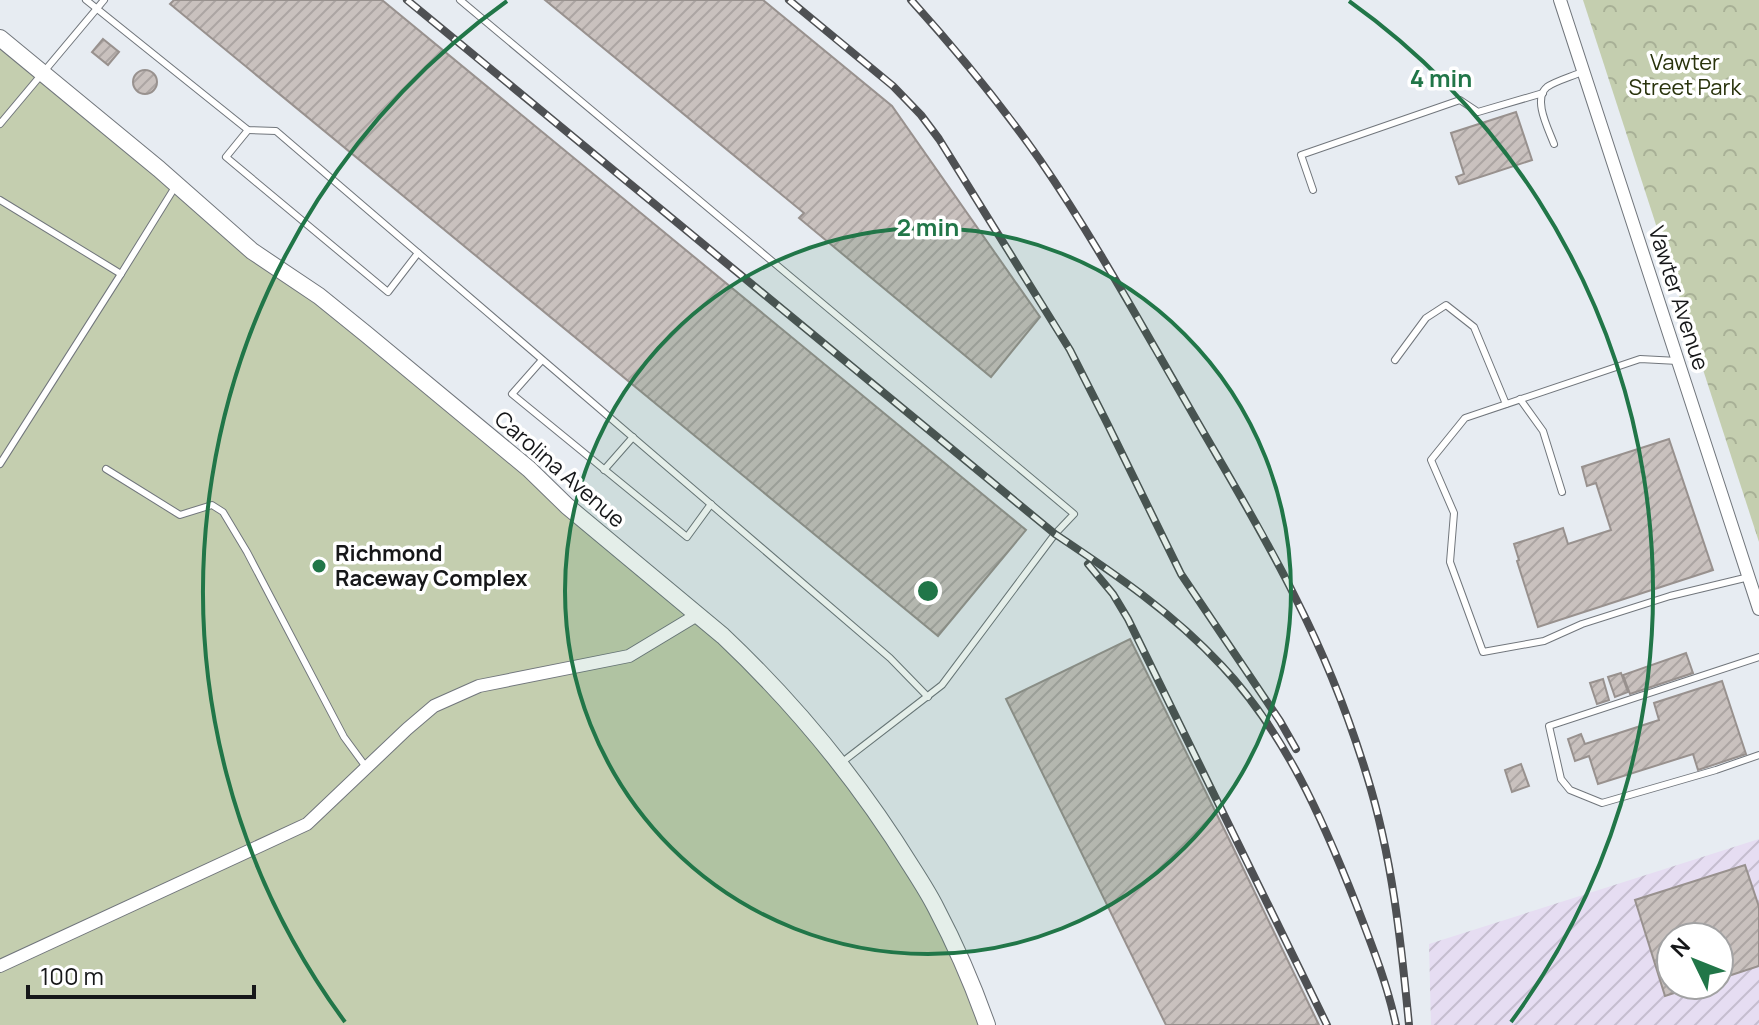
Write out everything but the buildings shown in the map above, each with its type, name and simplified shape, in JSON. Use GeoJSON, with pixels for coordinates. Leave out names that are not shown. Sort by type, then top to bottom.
{"type":"FeatureCollection","features":[{"type":"Feature","properties":{"kind":"street","name":"Vawter Avenue"},"geometry":{"type":"LineString","coordinates":[[1560,0],[1759,609]]}},
{"type":"Feature","properties":{"kind":"street","name":"Carolina Avenue"},"geometry":{"type":"LineString","coordinates":[[0,38],[177,184],[252,251],[319,296],[448,401],[744,656],[839,764],[896,842],[935,905],[956,947],[987,1025]]}},
{"type":"Feature","properties":{"kind":"street"},"geometry":{"type":"LineString","coordinates":[[0,966],[307,824],[434,706],[479,686],[629,656],[697,615]]}},
{"type":"Feature","properties":{"kind":"lane"},"geometry":{"type":"LineString","coordinates":[[86,0],[248,130],[276,131],[890,658],[928,697]]}},
{"type":"Feature","properties":{"kind":"lane"},"geometry":{"type":"LineString","coordinates":[[0,124],[104,0]]}},
{"type":"Feature","properties":{"kind":"lane"},"geometry":{"type":"LineString","coordinates":[[460,0],[1074,514],[1055,534],[942,685],[839,764]]}},
{"type":"Feature","properties":{"kind":"lane"},"geometry":{"type":"LineString","coordinates":[[1554,144],[1540,106],[1543,93],[1547,87],[1584,71]]}},
{"type":"Feature","properties":{"kind":"lane"},"geometry":{"type":"LineString","coordinates":[[1313,190],[1301,155],[1460,100],[1478,112],[1543,93]]}},
{"type":"Feature","properties":{"kind":"lane"},"geometry":{"type":"LineString","coordinates":[[248,130],[226,157],[388,292],[418,253]]}},
{"type":"Feature","properties":{"kind":"lane"},"geometry":{"type":"LineString","coordinates":[[0,464],[177,184]]}},
{"type":"Feature","properties":{"kind":"lane"},"geometry":{"type":"LineString","coordinates":[[0,200],[121,274]]}},
{"type":"Feature","properties":{"kind":"lane"},"geometry":{"type":"LineString","coordinates":[[1395,360],[1426,318],[1446,305],[1474,327],[1506,404]]}},
{"type":"Feature","properties":{"kind":"lane"},"geometry":{"type":"LineString","coordinates":[[1678,361],[1640,359],[1465,418],[1431,460],[1454,513],[1450,562],[1483,652],[1544,641],[1582,624],[1655,601],[1749,577]]}},
{"type":"Feature","properties":{"kind":"lane"},"geometry":{"type":"LineString","coordinates":[[542,360],[512,394],[687,537],[711,504]]}},
{"type":"Feature","properties":{"kind":"lane"},"geometry":{"type":"LineString","coordinates":[[1520,399],[1543,431],[1562,492]]}},
{"type":"Feature","properties":{"kind":"lane"},"geometry":{"type":"LineString","coordinates":[[604,470],[633,437]]}},
{"type":"Feature","properties":{"kind":"lane"},"geometry":{"type":"LineString","coordinates":[[106,469],[180,515],[212,505],[223,512],[344,737],[366,767]]}},
{"type":"Feature","properties":{"kind":"lane"},"geometry":{"type":"LineString","coordinates":[[1759,657],[1549,726],[1561,779],[1570,790],[1602,803],[1759,755]]}},
{"type":"Feature","properties":{"kind":"shaded area"},"geometry":{"type":"Polygon","coordinates":[[[1759,839],[1759,1025],[1431,1025],[1429,944],[1759,839]]]}},
{"type":"Feature","properties":{"kind":"green space","name":"Vawter Street Park"},"geometry":{"type":"Polygon","coordinates":[[[1583,0],[1759,0],[1759,542],[1583,0]]]}},
{"type":"Feature","properties":{"kind":"green space","name":"Richmond Raceway Complex"},"geometry":{"type":"Polygon","coordinates":[[[0,38],[723,636],[896,842],[987,1025],[0,1025],[0,38]]]}},
{"type":"Feature","properties":{"kind":"railway"},"geometry":{"type":"LineString","coordinates":[[407,0],[1055,534],[1163,611],[1222,666],[1265,720],[1316,809],[1373,948],[1396,1025]]}},
{"type":"Feature","properties":{"kind":"railway"},"geometry":{"type":"LineString","coordinates":[[789,0],[893,86],[939,139],[1070,350],[1181,574],[1296,749]]}},
{"type":"Feature","properties":{"kind":"railway"},"geometry":{"type":"LineString","coordinates":[[911,0],[1009,118],[1079,219],[1242,499],[1306,619],[1344,707],[1376,806],[1394,899],[1409,1025]]}},
{"type":"Feature","properties":{"kind":"railway"},"geometry":{"type":"LineString","coordinates":[[1088,564],[1113,594],[1128,619],[1327,1025]]}},
{"type":"Feature","properties":{"kind":"place","name":"Richmond Raceway Complex"},"geometry":{"type":"Point","coordinates":[319,566]}}]}
